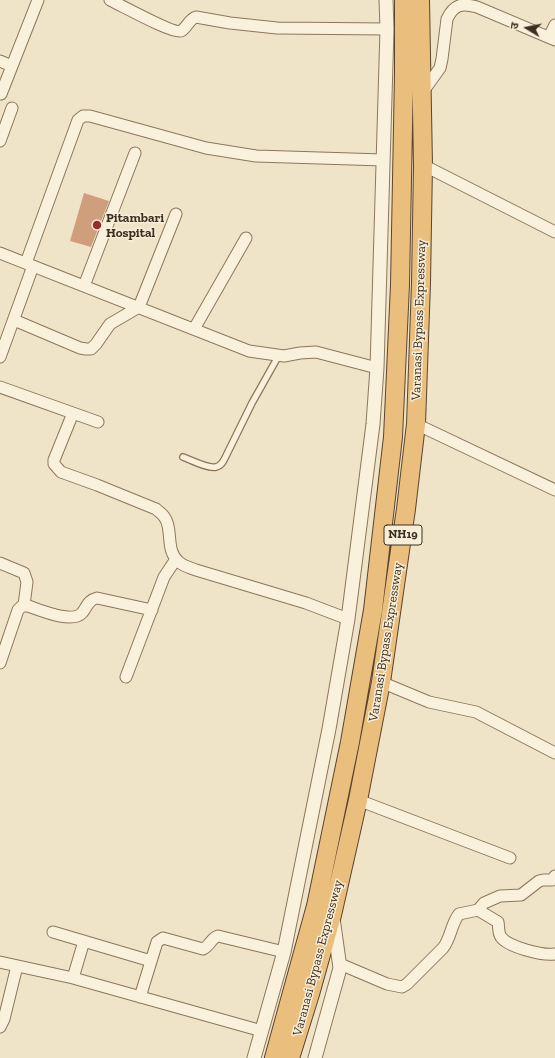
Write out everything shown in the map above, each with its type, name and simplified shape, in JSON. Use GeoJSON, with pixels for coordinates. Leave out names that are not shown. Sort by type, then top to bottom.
{"type":"FeatureCollection","features":[{"type":"Feature","properties":{"kind":"highway","name":"Varanasi Bypass Expressway"},"geometry":{"type":"LineString","coordinates":[[274,1058],[316,906],[350,742],[374,610],[393,437],[400,286],[404,0]]}},
{"type":"Feature","properties":{"kind":"highway","name":"Varanasi Bypass Expressway"},"geometry":{"type":"LineString","coordinates":[[290,1058],[332,915],[358,800],[381,682],[393,604],[416,424],[423,165],[420,0]]}},
{"type":"Feature","properties":{"kind":"street"},"geometry":{"type":"LineString","coordinates":[[1,94],[38,0]]}},
{"type":"Feature","properties":{"kind":"street"},"geometry":{"type":"LineString","coordinates":[[110,0],[164,27],[176,31],[182,30],[192,18],[196,17],[277,28],[387,29]]}},
{"type":"Feature","properties":{"kind":"street"},"geometry":{"type":"LineString","coordinates":[[254,1058],[284,952],[329,729],[348,619],[374,424],[387,29],[386,0]]}},
{"type":"Feature","properties":{"kind":"street"},"geometry":{"type":"LineString","coordinates":[[422,93],[440,68],[447,18],[450,12],[458,5],[463,4],[477,7],[552,39],[555,25]]}},
{"type":"Feature","properties":{"kind":"street"},"geometry":{"type":"LineString","coordinates":[[0,60],[12,66]]}},
{"type":"Feature","properties":{"kind":"street"},"geometry":{"type":"LineString","coordinates":[[0,141],[12,108]]}},
{"type":"Feature","properties":{"kind":"street"},"geometry":{"type":"LineString","coordinates":[[0,357],[14,320],[30,265],[78,120],[83,116],[90,116],[206,148],[256,156],[383,160]]}},
{"type":"Feature","properties":{"kind":"street"},"geometry":{"type":"LineString","coordinates":[[84,286],[135,153]]}},
{"type":"Feature","properties":{"kind":"street"},"geometry":{"type":"LineString","coordinates":[[423,165],[555,232]]}},
{"type":"Feature","properties":{"kind":"street"},"geometry":{"type":"LineString","coordinates":[[14,320],[86,349],[91,348],[96,344],[110,324],[139,307],[176,214]]}},
{"type":"Feature","properties":{"kind":"street"},"geometry":{"type":"LineString","coordinates":[[194,329],[246,238]]}},
{"type":"Feature","properties":{"kind":"street"},"geometry":{"type":"LineString","coordinates":[[0,253],[249,351],[279,355],[316,352],[377,368]]}},
{"type":"Feature","properties":{"kind":"street"},"geometry":{"type":"LineString","coordinates":[[0,387],[98,422]]}},
{"type":"Feature","properties":{"kind":"street"},"geometry":{"type":"LineString","coordinates":[[73,413],[54,460],[55,467],[61,472],[156,509],[166,519],[170,542],[176,559],[180,563],[196,570],[306,603],[348,619]]}},
{"type":"Feature","properties":{"kind":"street"},"geometry":{"type":"LineString","coordinates":[[416,424],[555,490]]}},
{"type":"Feature","properties":{"kind":"street"},"geometry":{"type":"LineString","coordinates":[[126,677],[164,577],[176,559]]}},
{"type":"Feature","properties":{"kind":"street"},"geometry":{"type":"LineString","coordinates":[[0,563],[24,573],[26,582],[24,605],[18,610],[0,663]]}},
{"type":"Feature","properties":{"kind":"street"},"geometry":{"type":"LineString","coordinates":[[24,605],[70,618],[79,616],[90,600],[97,598],[152,610]]}},
{"type":"Feature","properties":{"kind":"street"},"geometry":{"type":"LineString","coordinates":[[381,682],[429,702],[476,712],[555,753]]}},
{"type":"Feature","properties":{"kind":"street"},"geometry":{"type":"LineString","coordinates":[[358,800],[510,858]]}},
{"type":"Feature","properties":{"kind":"street"},"geometry":{"type":"LineString","coordinates":[[340,964],[387,984],[402,987],[407,984],[448,942],[454,923],[460,914],[478,910],[488,900],[500,896],[521,895],[539,881],[554,879]]}},
{"type":"Feature","properties":{"kind":"street"},"geometry":{"type":"LineString","coordinates":[[478,910],[498,922],[501,938],[511,945],[548,954],[555,954]]}},
{"type":"Feature","properties":{"kind":"street"},"geometry":{"type":"LineString","coordinates":[[315,1058],[340,968],[332,915]]}},
{"type":"Feature","properties":{"kind":"street"},"geometry":{"type":"LineString","coordinates":[[53,932],[151,961]]}},
{"type":"Feature","properties":{"kind":"street"},"geometry":{"type":"LineString","coordinates":[[140,997],[157,942],[163,938],[204,949],[207,948],[215,937],[218,936],[284,952]]}},
{"type":"Feature","properties":{"kind":"street"},"geometry":{"type":"LineString","coordinates":[[74,978],[84,941]]}},
{"type":"Feature","properties":{"kind":"street"},"geometry":{"type":"LineString","coordinates":[[0,962],[74,978],[262,1031]]}},
{"type":"Feature","properties":{"kind":"street"},"geometry":{"type":"LineString","coordinates":[[0,1027],[4,1019],[17,966]]}},
{"type":"Feature","properties":{"kind":"lane"},"geometry":{"type":"LineString","coordinates":[[183,457],[211,468],[221,465],[252,403],[279,355]]}},
{"type":"Feature","properties":{"kind":"building"},"geometry":{"type":"Polygon","coordinates":[[[84,193],[109,201],[91,247],[70,241],[84,193]]]}},
{"type":"Feature","properties":{"kind":"place","name":"Pitambari Hospital"},"geometry":{"type":"Point","coordinates":[97,225]}}]}
